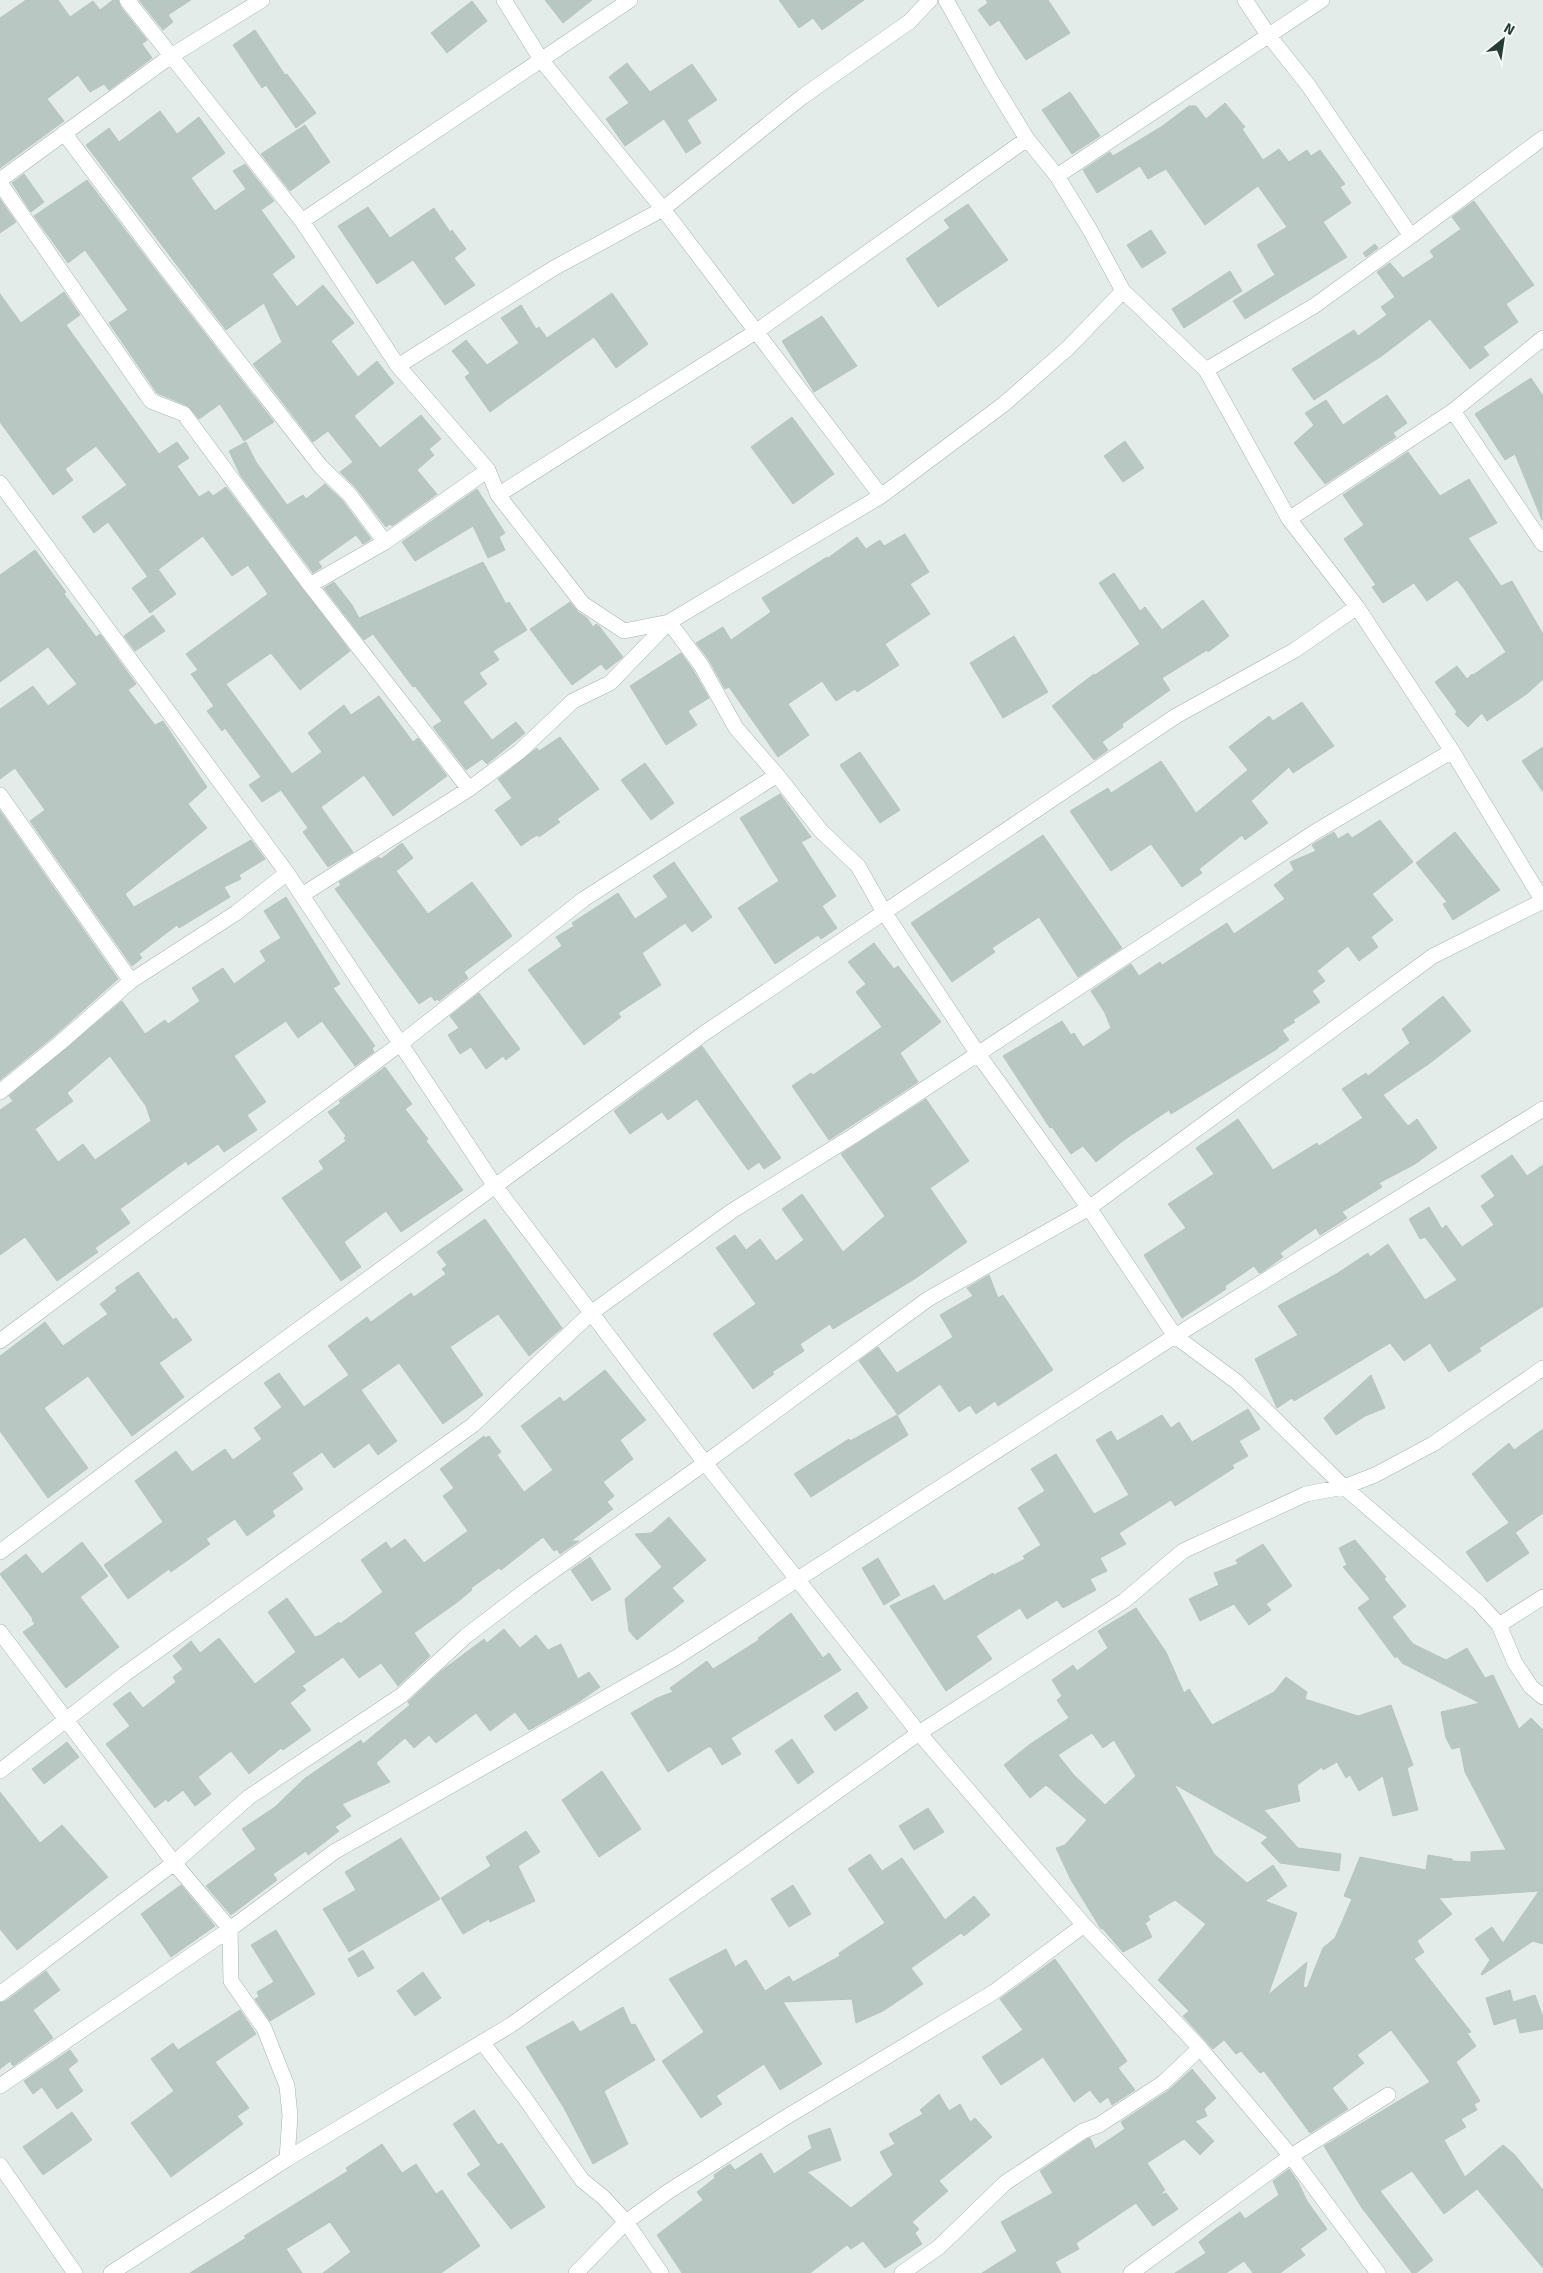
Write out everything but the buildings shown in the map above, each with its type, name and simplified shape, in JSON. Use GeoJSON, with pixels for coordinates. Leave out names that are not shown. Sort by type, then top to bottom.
{"type":"FeatureCollection","features":[{"type":"Feature","properties":{"kind":"street"},"geometry":{"type":"LineString","coordinates":[[127,0],[302,221],[398,366],[488,470],[498,495],[583,604],[624,631],[670,622]]}},
{"type":"Feature","properties":{"kind":"street"},"geometry":{"type":"LineString","coordinates":[[262,0],[171,56],[0,182],[151,401],[184,414],[310,585],[469,789]]}},
{"type":"Feature","properties":{"kind":"street"},"geometry":{"type":"LineString","coordinates":[[504,0],[542,61],[663,209],[881,496]]}},
{"type":"Feature","properties":{"kind":"street"},"geometry":{"type":"LineString","coordinates":[[302,221],[630,0]]}},
{"type":"Feature","properties":{"kind":"street"},"geometry":{"type":"LineString","coordinates":[[398,366],[554,268],[663,209],[802,96],[909,22],[930,0]]}},
{"type":"Feature","properties":{"kind":"street"},"geometry":{"type":"LineString","coordinates":[[0,1994],[174,1863],[249,1797],[402,1695],[466,1636],[528,1588],[706,1463],[928,1299],[1089,1208],[1433,956],[1543,901],[1452,751],[1357,607],[1290,519],[1206,370],[1123,291],[1090,230],[1057,176],[1027,139],[946,0]]}},
{"type":"Feature","properties":{"kind":"street"},"geometry":{"type":"LineString","coordinates":[[1245,0],[1269,36],[1308,85],[1411,236]]}},
{"type":"Feature","properties":{"kind":"street"},"geometry":{"type":"LineString","coordinates":[[1057,176],[1322,0]]}},
{"type":"Feature","properties":{"kind":"street"},"geometry":{"type":"LineString","coordinates":[[64,133],[161,262],[321,467],[349,494],[385,542]]}},
{"type":"Feature","properties":{"kind":"street"},"geometry":{"type":"LineString","coordinates":[[1206,370],[1314,306],[1543,138]]}},
{"type":"Feature","properties":{"kind":"street"},"geometry":{"type":"LineString","coordinates":[[498,495],[756,331],[1027,139]]}},
{"type":"Feature","properties":{"kind":"street"},"geometry":{"type":"LineString","coordinates":[[302,895],[469,789],[520,752],[572,701],[610,682],[670,622],[881,496],[1004,404],[1068,348],[1123,291]]}},
{"type":"Feature","properties":{"kind":"street"},"geometry":{"type":"LineString","coordinates":[[1290,519],[1453,411],[1543,338]]}},
{"type":"Feature","properties":{"kind":"street"},"geometry":{"type":"LineString","coordinates":[[1453,411],[1543,544]]}},
{"type":"Feature","properties":{"kind":"street"},"geometry":{"type":"LineString","coordinates":[[310,585],[385,542],[488,470]]}},
{"type":"Feature","properties":{"kind":"street"},"geometry":{"type":"LineString","coordinates":[[0,483],[287,873],[495,1186],[706,1463],[919,1733],[1084,1925],[1200,2048],[1291,2156],[1378,2273]]}},
{"type":"Feature","properties":{"kind":"street"},"geometry":{"type":"LineString","coordinates":[[0,1552],[210,1394],[706,1032],[1176,716],[1295,650],[1357,607]]}},
{"type":"Feature","properties":{"kind":"street"},"geometry":{"type":"LineString","coordinates":[[670,622],[701,665],[736,728],[778,775],[821,831],[858,866],[884,912],[978,1054],[1089,1208],[1175,1336],[1237,1382],[1344,1488],[1479,1603],[1499,1625],[1515,1663],[1531,1687],[1543,1697]]}},
{"type":"Feature","properties":{"kind":"street"},"geometry":{"type":"LineString","coordinates":[[0,1772],[124,1674],[473,1425],[591,1313],[732,1211],[853,1136],[1315,832],[1452,751]]}},
{"type":"Feature","properties":{"kind":"street"},"geometry":{"type":"LineString","coordinates":[[0,1342],[400,1044],[584,899],[778,775]]}},
{"type":"Feature","properties":{"kind":"street"},"geometry":{"type":"LineString","coordinates":[[0,795],[131,981]]}},
{"type":"Feature","properties":{"kind":"street"},"geometry":{"type":"LineString","coordinates":[[0,1092],[131,981],[236,913],[287,873]]}},
{"type":"Feature","properties":{"kind":"street"},"geometry":{"type":"LineString","coordinates":[[0,2086],[230,1930],[334,1852],[677,1657],[1175,1336],[1543,1110]]}},
{"type":"Feature","properties":{"kind":"street"},"geometry":{"type":"LineString","coordinates":[[112,2273],[287,2159],[519,2019],[919,1733],[1124,1601],[1183,1551],[1306,1494],[1344,1488],[1375,1475],[1433,1444],[1543,1368]]}},
{"type":"Feature","properties":{"kind":"street"},"geometry":{"type":"LineString","coordinates":[[1499,1625],[1543,1597]]}},
{"type":"Feature","properties":{"kind":"street"},"geometry":{"type":"LineString","coordinates":[[0,1632],[174,1863],[230,1930],[231,1981],[264,2028],[287,2086],[290,2116],[287,2159]]}},
{"type":"Feature","properties":{"kind":"street"},"geometry":{"type":"LineString","coordinates":[[576,2273],[626,2222],[669,2192],[783,2119],[994,1992],[1084,1925]]}},
{"type":"Feature","properties":{"kind":"street"},"geometry":{"type":"LineString","coordinates":[[482,2042],[524,2097],[582,2180],[603,2197],[626,2222],[661,2273]]}},
{"type":"Feature","properties":{"kind":"street"},"geometry":{"type":"LineString","coordinates":[[902,2273],[939,2248],[1005,2183],[1083,2131],[1100,2125],[1162,2083],[1200,2048]]}},
{"type":"Feature","properties":{"kind":"street"},"geometry":{"type":"LineString","coordinates":[[1131,2273],[1291,2156],[1388,2095]]}},
{"type":"Feature","properties":{"kind":"street"},"geometry":{"type":"LineString","coordinates":[[0,2165],[75,2273]]}}]}
